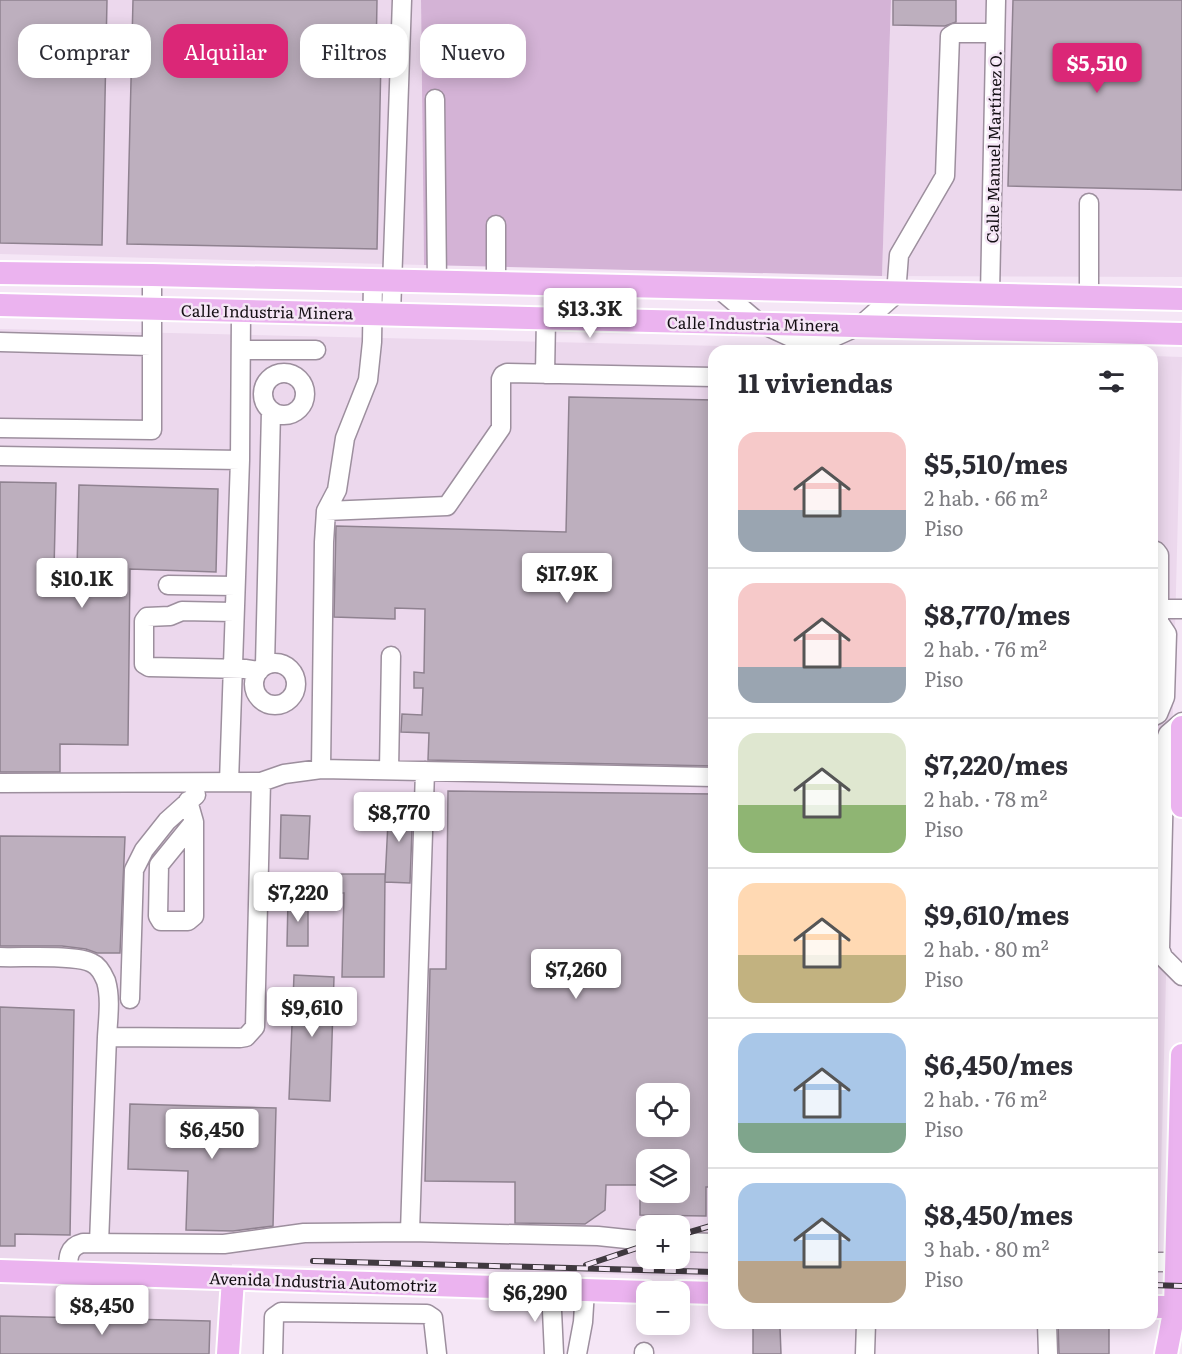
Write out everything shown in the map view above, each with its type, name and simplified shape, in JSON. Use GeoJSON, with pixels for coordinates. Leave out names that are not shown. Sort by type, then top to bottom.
{"type":"FeatureCollection","features":[{"type":"Feature","properties":{"kind":"main road","name":"Calle Industria Minera"},"geometry":{"type":"LineString","coordinates":[[0,273],[1182,299]]}},
{"type":"Feature","properties":{"kind":"main road","name":"Calle Industria Minera"},"geometry":{"type":"LineString","coordinates":[[0,304],[241,312],[758,322],[1182,334]]}},
{"type":"Feature","properties":{"kind":"main road"},"geometry":{"type":"LineString","coordinates":[[1175,807],[1182,728]]}},
{"type":"Feature","properties":{"kind":"main road"},"geometry":{"type":"LineString","coordinates":[[1169,1349],[1178,1307],[1176,1262],[1182,1055]]}},
{"type":"Feature","properties":{"kind":"main road","name":"Avenida Industria Automotriz"},"geometry":{"type":"LineString","coordinates":[[0,1271],[636,1292]]}},
{"type":"Feature","properties":{"kind":"main road"},"geometry":{"type":"LineString","coordinates":[[228,1354],[233,1279]]}},
{"type":"Feature","properties":{"kind":"main road"},"geometry":{"type":"LineString","coordinates":[[690,1292],[708,1293]]}},
{"type":"Feature","properties":{"kind":"main road"},"geometry":{"type":"LineString","coordinates":[[1158,1306],[1178,1307]]}},
{"type":"Feature","properties":{"kind":"street"},"geometry":{"type":"LineString","coordinates":[[321,769],[326,511],[337,490],[345,438],[368,380],[382,314],[382,281],[402,0]]}},
{"type":"Feature","properties":{"kind":"street","name":"Calle Manuel Martínez O."},"geometry":{"type":"LineString","coordinates":[[990,294],[996,0]]}},
{"type":"Feature","properties":{"kind":"street"},"geometry":{"type":"LineString","coordinates":[[820,345],[861,325],[896,294],[898,255],[945,176],[950,36],[955,33],[995,33]]}},
{"type":"Feature","properties":{"kind":"street"},"geometry":{"type":"LineString","coordinates":[[435,99],[437,282]]}},
{"type":"Feature","properties":{"kind":"street"},"geometry":{"type":"LineString","coordinates":[[1089,203],[1089,297]]}},
{"type":"Feature","properties":{"kind":"street"},"geometry":{"type":"LineString","coordinates":[[496,225],[496,284]]}},
{"type":"Feature","properties":{"kind":"street"},"geometry":{"type":"LineString","coordinates":[[0,428],[152,430],[152,275]]}},
{"type":"Feature","properties":{"kind":"street"},"geometry":{"type":"LineString","coordinates":[[719,289],[758,322],[804,345]]}},
{"type":"Feature","properties":{"kind":"street"},"geometry":{"type":"LineString","coordinates":[[220,782],[233,669],[240,460],[241,312]]}},
{"type":"Feature","properties":{"kind":"street"},"geometry":{"type":"LineString","coordinates":[[545,374],[546,318]]}},
{"type":"Feature","properties":{"kind":"street"},"geometry":{"type":"LineString","coordinates":[[0,342],[151,346]]}},
{"type":"Feature","properties":{"kind":"street"},"geometry":{"type":"LineString","coordinates":[[241,350],[316,350]]}},
{"type":"Feature","properties":{"kind":"street"},"geometry":{"type":"LineString","coordinates":[[326,511],[447,506],[501,428],[503,375],[708,376]]}},
{"type":"Feature","properties":{"kind":"street"},"geometry":{"type":"LineString","coordinates":[[234,612],[182,611],[171,616],[147,617],[144,621],[143,661],[146,666],[262,668],[271,411]]}},
{"type":"Feature","properties":{"kind":"street"},"geometry":{"type":"LineString","coordinates":[[0,456],[240,460]]}},
{"type":"Feature","properties":{"kind":"street"},"geometry":{"type":"LineString","coordinates":[[1158,554],[1158,586]]}},
{"type":"Feature","properties":{"kind":"street"},"geometry":{"type":"LineString","coordinates":[[168,585],[235,586]]}},
{"type":"Feature","properties":{"kind":"street"},"geometry":{"type":"LineString","coordinates":[[1158,618],[1182,609]]}},
{"type":"Feature","properties":{"kind":"street"},"geometry":{"type":"LineString","coordinates":[[1158,620],[1167,634],[1166,697],[1158,714]]}},
{"type":"Feature","properties":{"kind":"street"},"geometry":{"type":"LineString","coordinates":[[389,770],[391,656]]}},
{"type":"Feature","properties":{"kind":"street"},"geometry":{"type":"LineString","coordinates":[[1158,864],[1175,807],[1165,742],[1168,734],[1182,722]]}},
{"type":"Feature","properties":{"kind":"street"},"geometry":{"type":"LineString","coordinates":[[0,783],[261,782],[295,772],[321,769],[708,777]]}},
{"type":"Feature","properties":{"kind":"street"},"geometry":{"type":"LineString","coordinates":[[410,1232],[425,771]]}},
{"type":"Feature","properties":{"kind":"street"},"geometry":{"type":"LineString","coordinates":[[130,999],[134,870],[144,850],[167,821],[188,801],[220,782]]}},
{"type":"Feature","properties":{"kind":"street"},"geometry":{"type":"LineString","coordinates":[[107,1037],[240,1038],[246,1037],[255,1027],[261,782]]}},
{"type":"Feature","properties":{"kind":"street"},"geometry":{"type":"LineString","coordinates":[[188,801],[194,822],[194,916],[188,921],[161,921],[158,916],[159,864],[194,822]]}},
{"type":"Feature","properties":{"kind":"street"},"geometry":{"type":"LineString","coordinates":[[1158,903],[1161,954],[1182,976]]}},
{"type":"Feature","properties":{"kind":"street"},"geometry":{"type":"LineString","coordinates":[[0,957],[84,960],[94,963],[102,972],[108,990],[99,1243]]}},
{"type":"Feature","properties":{"kind":"street"},"geometry":{"type":"LineString","coordinates":[[68,1273],[69,1256],[73,1247],[83,1243],[224,1244],[304,1233],[410,1232],[598,1236],[636,1240]]}},
{"type":"Feature","properties":{"kind":"street"},"geometry":{"type":"LineString","coordinates":[[690,1242],[708,1243]]}},
{"type":"Feature","properties":{"kind":"street"},"geometry":{"type":"LineString","coordinates":[[1158,1262],[1176,1262]]}},
{"type":"Feature","properties":{"kind":"street"},"geometry":{"type":"LineString","coordinates":[[551,1289],[555,1354]]}},
{"type":"Feature","properties":{"kind":"street"},"geometry":{"type":"LineString","coordinates":[[577,1354],[583,1322],[585,1290]]}},
{"type":"Feature","properties":{"kind":"street"},"geometry":{"type":"LineString","coordinates":[[440,1352],[445,1309]]}},
{"type":"Feature","properties":{"kind":"street"},"geometry":{"type":"LineString","coordinates":[[273,1350],[274,1317],[281,1312],[431,1316],[435,1324],[440,1352]]}},
{"type":"Feature","properties":{"kind":"street"},"geometry":{"type":"LineString","coordinates":[[865,1354],[866,1329]]}},
{"type":"Feature","properties":{"kind":"street"},"geometry":{"type":"LineString","coordinates":[[1047,1329],[1048,1354]]}},
{"type":"Feature","properties":{"kind":"shaded area"},"geometry":{"type":"Polygon","coordinates":[[[0,0],[421,0],[420,78],[422,78],[424,265],[0,254],[0,0]]]}},
{"type":"Feature","properties":{"kind":"shaded area"},"geometry":{"type":"Polygon","coordinates":[[[421,0],[891,0],[882,276],[424,265],[422,78],[526,78],[526,24],[421,24],[421,0]]]}},
{"type":"Feature","properties":{"kind":"shaded area"},"geometry":{"type":"Polygon","coordinates":[[[891,0],[1182,0],[1182,277],[882,276],[891,0]]]}},
{"type":"Feature","properties":{"kind":"shaded area"},"geometry":{"type":"Polygon","coordinates":[[[0,329],[708,346],[708,1277],[232,1264],[230,1354],[0,1354],[0,329]]]}},
{"type":"Feature","properties":{"kind":"shaded area"},"geometry":{"type":"Polygon","coordinates":[[[1158,356],[1182,357],[1158,1290],[1158,356]]]}},
{"type":"Feature","properties":{"kind":"building"},"geometry":{"type":"Polygon","coordinates":[[[0,0],[107,0],[107,24],[18,24],[18,78],[105,78],[102,245],[0,243],[0,0]]]}},
{"type":"Feature","properties":{"kind":"building"},"geometry":{"type":"Polygon","coordinates":[[[133,0],[377,0],[377,24],[300,24],[300,78],[381,78],[377,249],[127,244],[131,78],[151,78],[151,24],[132,24],[133,0]]]}},
{"type":"Feature","properties":{"kind":"building"},"geometry":{"type":"Polygon","coordinates":[[[893,0],[956,0],[956,22],[945,26],[893,25],[893,0]]]}},
{"type":"Feature","properties":{"kind":"building"},"geometry":{"type":"Polygon","coordinates":[[[1013,0],[1182,0],[1182,190],[1008,186],[1013,0]]]}},
{"type":"Feature","properties":{"kind":"building"},"geometry":{"type":"Polygon","coordinates":[[[569,397],[708,400],[708,766],[428,760],[429,733],[401,732],[402,714],[422,715],[423,688],[414,688],[414,672],[424,673],[425,609],[395,608],[395,619],[334,617],[336,526],[566,532],[569,397]]]}},
{"type":"Feature","properties":{"kind":"building"},"geometry":{"type":"Polygon","coordinates":[[[0,482],[56,483],[54,570],[77,570],[79,485],[218,489],[216,572],[130,569],[128,745],[60,744],[60,772],[0,772],[0,482]]]}},
{"type":"Feature","properties":{"kind":"building"},"geometry":{"type":"Polygon","coordinates":[[[448,791],[708,794],[708,1187],[706,1187],[706,1216],[640,1215],[640,1203],[690,1203],[690,1149],[636,1149],[636,1185],[606,1185],[605,1210],[585,1224],[515,1223],[515,1182],[425,1181],[430,969],[446,969],[448,791]]]}},
{"type":"Feature","properties":{"kind":"building"},"geometry":{"type":"Polygon","coordinates":[[[389,802],[413,803],[410,883],[385,882],[389,802]]]}},
{"type":"Feature","properties":{"kind":"building"},"geometry":{"type":"Polygon","coordinates":[[[281,815],[310,816],[308,859],[280,858],[281,815]]]}},
{"type":"Feature","properties":{"kind":"building"},"geometry":{"type":"Polygon","coordinates":[[[0,836],[125,837],[120,953],[97,953],[62,946],[0,946],[0,836]]]}},
{"type":"Feature","properties":{"kind":"building"},"geometry":{"type":"Polygon","coordinates":[[[309,874],[385,874],[384,977],[342,977],[344,893],[309,893],[309,874]]]}},
{"type":"Feature","properties":{"kind":"building"},"geometry":{"type":"Polygon","coordinates":[[[288,899],[308,899],[308,946],[287,946],[288,899]]]}},
{"type":"Feature","properties":{"kind":"building"},"geometry":{"type":"Polygon","coordinates":[[[294,975],[334,977],[330,1101],[289,1099],[294,975]]]}},
{"type":"Feature","properties":{"kind":"building"},"geometry":{"type":"Polygon","coordinates":[[[0,1007],[74,1010],[70,1235],[15,1234],[15,1246],[0,1246],[0,1007]]]}},
{"type":"Feature","properties":{"kind":"building"},"geometry":{"type":"Polygon","coordinates":[[[130,1104],[276,1108],[273,1226],[233,1231],[186,1230],[188,1171],[128,1169],[130,1104]]]}},
{"type":"Feature","properties":{"kind":"building"},"geometry":{"type":"Polygon","coordinates":[[[0,1316],[210,1321],[209,1354],[0,1354],[0,1316]]]}},
{"type":"Feature","properties":{"kind":"building"},"geometry":{"type":"Polygon","coordinates":[[[753,1329],[780,1329],[781,1354],[753,1354],[753,1329]]]}},
{"type":"Feature","properties":{"kind":"building"},"geometry":{"type":"Polygon","coordinates":[[[1058,1329],[1109,1329],[1109,1354],[1059,1354],[1058,1329]]]}},
{"type":"Feature","properties":{"kind":"railway"},"geometry":{"type":"LineString","coordinates":[[690,1232],[708,1227]]}},
{"type":"Feature","properties":{"kind":"railway"},"geometry":{"type":"LineString","coordinates":[[586,1265],[636,1248]]}},
{"type":"Feature","properties":{"kind":"railway"},"geometry":{"type":"LineString","coordinates":[[313,1261],[708,1272]]}},
{"type":"Feature","properties":{"kind":"railway"},"geometry":{"type":"LineString","coordinates":[[1158,1285],[1182,1286]]}}]}
